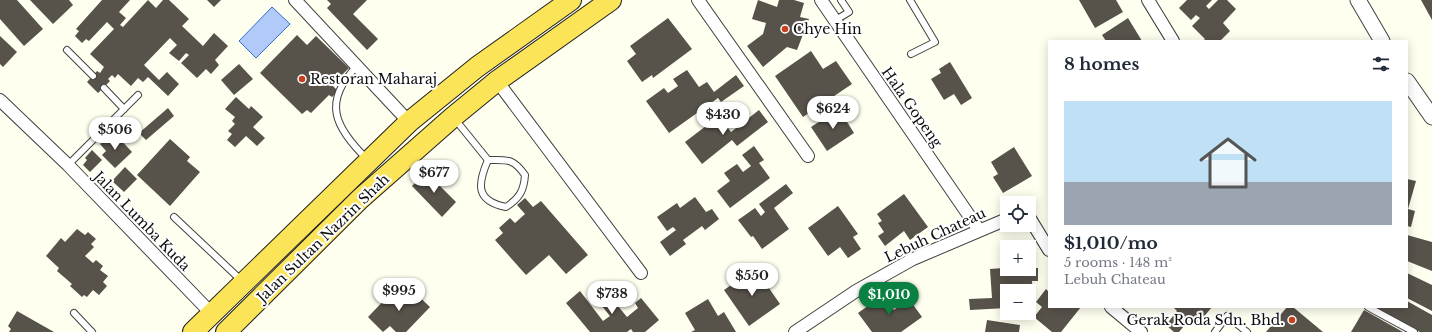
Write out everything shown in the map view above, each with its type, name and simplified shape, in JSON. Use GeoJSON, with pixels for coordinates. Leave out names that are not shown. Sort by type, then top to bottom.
{"type":"FeatureCollection","features":[{"type":"Feature","properties":{"kind":"highway","name":"Jalan Sultan Nazrin Shah"},"geometry":{"type":"LineString","coordinates":[[192,332],[409,122],[477,67],[571,0]]}},
{"type":"Feature","properties":{"kind":"highway","name":"Jalan Sultan Nazrin Shah"},"geometry":{"type":"LineString","coordinates":[[227,332],[360,199],[454,117],[497,81],[609,0]]}},
{"type":"Feature","properties":{"kind":"street"},"geometry":{"type":"LineString","coordinates":[[295,0],[358,65],[409,122]]}},
{"type":"Feature","properties":{"kind":"street"},"geometry":{"type":"LineString","coordinates":[[698,0],[808,156]]}},
{"type":"Feature","properties":{"kind":"street","name":"Hala Gopeng"},"geometry":{"type":"LineString","coordinates":[[821,0],[979,230]]}},
{"type":"Feature","properties":{"kind":"street"},"geometry":{"type":"LineString","coordinates":[[1148,0],[1172,40]]}},
{"type":"Feature","properties":{"kind":"street"},"geometry":{"type":"LineString","coordinates":[[1358,0],[1381,40]]}},
{"type":"Feature","properties":{"kind":"street"},"geometry":{"type":"LineString","coordinates":[[497,81],[641,273]]}},
{"type":"Feature","properties":{"kind":"street"},"geometry":{"type":"LineString","coordinates":[[1408,82],[1432,118]]}},
{"type":"Feature","properties":{"kind":"street","name":"Jalan Lumba Kuda"},"geometry":{"type":"LineString","coordinates":[[0,100],[68,165],[211,313]]}},
{"type":"Feature","properties":{"kind":"street","name":"Lebuh Chateau"},"geometry":{"type":"LineString","coordinates":[[795,332],[856,291],[913,259],[1000,222]]}},
{"type":"Feature","properties":{"kind":"street"},"geometry":{"type":"LineString","coordinates":[[1036,229],[1048,248]]}},
{"type":"Feature","properties":{"kind":"street"},"geometry":{"type":"LineString","coordinates":[[1112,308],[1141,332]]}},
{"type":"Feature","properties":{"kind":"lane"},"geometry":{"type":"LineString","coordinates":[[834,21],[849,12],[841,0]]}},
{"type":"Feature","properties":{"kind":"lane"},"geometry":{"type":"LineString","coordinates":[[910,0],[935,42],[911,54]]}},
{"type":"Feature","properties":{"kind":"lane"},"geometry":{"type":"LineString","coordinates":[[67,50],[93,76]]}},
{"type":"Feature","properties":{"kind":"lane"},"geometry":{"type":"LineString","coordinates":[[358,65],[346,80],[335,105],[338,124],[355,148],[368,161]]}},
{"type":"Feature","properties":{"kind":"lane"},"geometry":{"type":"LineString","coordinates":[[104,88],[124,109]]}},
{"type":"Feature","properties":{"kind":"lane"},"geometry":{"type":"LineString","coordinates":[[68,165],[138,95]]}},
{"type":"Feature","properties":{"kind":"lane"},"geometry":{"type":"LineString","coordinates":[[454,117],[488,160]]}},
{"type":"Feature","properties":{"kind":"lane"},"geometry":{"type":"LineString","coordinates":[[488,160],[506,160],[517,163],[525,175],[524,190],[515,202],[506,207],[492,204],[482,194],[480,180],[488,160]]}},
{"type":"Feature","properties":{"kind":"lane"},"geometry":{"type":"LineString","coordinates":[[174,217],[243,282]]}},
{"type":"Feature","properties":{"kind":"lane"},"geometry":{"type":"LineString","coordinates":[[1370,308],[1414,332]]}},
{"type":"Feature","properties":{"kind":"lane"},"geometry":{"type":"LineString","coordinates":[[74,313],[92,332]]}},
{"type":"Feature","properties":{"kind":"lane"},"geometry":{"type":"LineString","coordinates":[[1214,332],[1227,316],[1247,332]]}},
{"type":"Feature","properties":{"kind":"water"},"geometry":{"type":"Polygon","coordinates":[[[272,7],[290,24],[256,58],[239,41],[272,7]]]}},
{"type":"Feature","properties":{"kind":"building"},"geometry":{"type":"Polygon","coordinates":[[[0,0],[17,0],[43,29],[24,46],[0,19],[0,0]]]}},
{"type":"Feature","properties":{"kind":"building"},"geometry":{"type":"Polygon","coordinates":[[[30,0],[69,0],[73,5],[53,24],[30,0]]]}},
{"type":"Feature","properties":{"kind":"building"},"geometry":{"type":"Polygon","coordinates":[[[102,0],[130,0],[119,12],[126,18],[120,25],[123,27],[148,0],[156,8],[163,0],[169,0],[189,19],[182,26],[203,46],[214,33],[228,46],[215,60],[219,65],[211,74],[206,69],[197,78],[181,63],[189,55],[186,53],[179,61],[169,53],[177,45],[170,38],[144,65],[159,80],[167,72],[179,84],[168,96],[148,77],[143,82],[138,78],[131,86],[118,74],[115,78],[112,75],[108,79],[110,81],[98,93],[87,82],[97,71],[100,73],[104,67],[90,54],[114,29],[107,22],[89,41],[86,39],[82,43],[75,36],[79,31],[76,29],[102,0]]]}},
{"type":"Feature","properties":{"kind":"building"},"geometry":{"type":"Polygon","coordinates":[[[207,0],[221,0],[214,7],[207,0]]]}},
{"type":"Feature","properties":{"kind":"building"},"geometry":{"type":"Polygon","coordinates":[[[327,0],[367,0],[353,14],[378,39],[367,50],[327,8],[331,4],[327,0]]]}},
{"type":"Feature","properties":{"kind":"building","name":"Chye Hin"},"geometry":{"type":"Polygon","coordinates":[[[758,0],[777,7],[779,0],[794,0],[804,3],[800,17],[809,19],[797,50],[787,47],[763,67],[747,46],[763,34],[766,23],[752,19],[758,0]]]}},
{"type":"Feature","properties":{"kind":"building"},"geometry":{"type":"Polygon","coordinates":[[[1079,0],[1116,0],[1123,12],[1095,28],[1079,0]]]}},
{"type":"Feature","properties":{"kind":"building"},"geometry":{"type":"Polygon","coordinates":[[[1187,0],[1212,0],[1206,6],[1209,9],[1218,0],[1227,0],[1236,9],[1223,23],[1230,31],[1221,40],[1204,40],[1205,39],[1192,26],[1200,18],[1196,15],[1191,20],[1179,8],[1187,0]]]}},
{"type":"Feature","properties":{"kind":"building"},"geometry":{"type":"Polygon","coordinates":[[[1421,0],[1432,0],[1432,20],[1421,0]]]}},
{"type":"Feature","properties":{"kind":"building"},"geometry":{"type":"Polygon","coordinates":[[[668,18],[692,49],[653,78],[652,75],[642,82],[627,61],[636,54],[630,46],[668,18]]]}},
{"type":"Feature","properties":{"kind":"building"},"geometry":{"type":"Polygon","coordinates":[[[1128,18],[1141,40],[1105,40],[1102,35],[1128,18]]]}},
{"type":"Feature","properties":{"kind":"building","name":"Restoran Maharaj"},"geometry":{"type":"Polygon","coordinates":[[[297,35],[307,45],[316,36],[349,68],[332,85],[338,91],[332,97],[329,95],[311,113],[307,110],[302,114],[260,73],[297,35]]]}},
{"type":"Feature","properties":{"kind":"building"},"geometry":{"type":"Polygon","coordinates":[[[0,36],[17,52],[3,67],[0,64],[0,36]]]}},
{"type":"Feature","properties":{"kind":"building"},"geometry":{"type":"Polygon","coordinates":[[[811,51],[823,69],[836,61],[852,84],[803,117],[775,76],[811,51]]]}},
{"type":"Feature","properties":{"kind":"building"},"geometry":{"type":"Polygon","coordinates":[[[950,62],[972,98],[961,105],[954,94],[944,100],[931,79],[941,73],[939,69],[950,62]]]}},
{"type":"Feature","properties":{"kind":"building"},"geometry":{"type":"Polygon","coordinates":[[[239,64],[253,79],[234,95],[221,80],[239,64]]]}},
{"type":"Feature","properties":{"kind":"building"},"geometry":{"type":"Polygon","coordinates":[[[687,70],[699,87],[707,82],[714,92],[736,75],[744,86],[721,102],[718,98],[669,133],[646,101],[664,88],[668,93],[678,86],[673,79],[687,70]]]}},
{"type":"Feature","properties":{"kind":"building"},"geometry":{"type":"Polygon","coordinates":[[[236,97],[249,109],[251,106],[263,117],[253,127],[265,138],[257,146],[246,136],[235,147],[227,140],[232,134],[228,131],[235,124],[232,121],[235,117],[225,109],[236,97]]]}},
{"type":"Feature","properties":{"kind":"building"},"geometry":{"type":"Polygon","coordinates":[[[168,108],[174,116],[146,140],[139,133],[168,108]]]}},
{"type":"Feature","properties":{"kind":"building"},"geometry":{"type":"Polygon","coordinates":[[[839,109],[854,133],[827,151],[811,127],[839,109]]]}},
{"type":"Feature","properties":{"kind":"building"},"geometry":{"type":"Polygon","coordinates":[[[759,110],[768,122],[737,146],[732,140],[702,164],[685,142],[719,116],[731,132],[759,110]]]}},
{"type":"Feature","properties":{"kind":"building"},"geometry":{"type":"Polygon","coordinates":[[[109,135],[116,142],[119,138],[132,152],[115,168],[102,155],[106,151],[100,144],[109,135]]]}},
{"type":"Feature","properties":{"kind":"building"},"geometry":{"type":"Polygon","coordinates":[[[170,139],[190,157],[187,161],[200,172],[170,206],[137,175],[170,139]]]}},
{"type":"Feature","properties":{"kind":"building"},"geometry":{"type":"Polygon","coordinates":[[[754,146],[764,160],[759,163],[770,178],[730,208],[717,191],[730,181],[724,173],[737,164],[743,172],[751,166],[742,155],[754,146]]]}},
{"type":"Feature","properties":{"kind":"building"},"geometry":{"type":"Polygon","coordinates":[[[1014,147],[1032,176],[1003,193],[993,177],[998,174],[991,162],[1014,147]]]}},
{"type":"Feature","properties":{"kind":"building"},"geometry":{"type":"Polygon","coordinates":[[[92,150],[102,160],[90,172],[83,165],[87,160],[85,158],[92,150]]]}},
{"type":"Feature","properties":{"kind":"building"},"geometry":{"type":"Polygon","coordinates":[[[125,167],[137,179],[124,192],[112,181],[125,167]]]}},
{"type":"Feature","properties":{"kind":"building"},"geometry":{"type":"Polygon","coordinates":[[[426,172],[456,202],[442,217],[412,186],[426,172]]]}},
{"type":"Feature","properties":{"kind":"building"},"geometry":{"type":"Polygon","coordinates":[[[1408,179],[1416,181],[1408,209],[1408,179]]]}},
{"type":"Feature","properties":{"kind":"building"},"geometry":{"type":"Polygon","coordinates":[[[786,184],[793,193],[774,208],[789,229],[762,249],[753,236],[751,237],[738,220],[755,208],[761,216],[765,212],[759,204],[786,184]]]}},
{"type":"Feature","properties":{"kind":"building"},"geometry":{"type":"Polygon","coordinates":[[[904,194],[928,227],[910,240],[904,231],[885,246],[878,236],[884,232],[878,223],[882,221],[877,214],[904,194]]]}},
{"type":"Feature","properties":{"kind":"building"},"geometry":{"type":"Polygon","coordinates":[[[695,197],[706,212],[712,209],[719,219],[705,230],[702,226],[683,240],[686,244],[670,256],[660,242],[676,230],[673,227],[667,231],[657,217],[677,203],[680,208],[695,197]]]}},
{"type":"Feature","properties":{"kind":"building"},"geometry":{"type":"Polygon","coordinates":[[[525,198],[533,207],[541,201],[588,255],[566,274],[549,255],[526,275],[495,240],[503,233],[499,228],[510,218],[515,223],[525,214],[517,205],[525,198]]]}},
{"type":"Feature","properties":{"kind":"building"},"geometry":{"type":"Polygon","coordinates":[[[838,206],[858,234],[853,237],[861,249],[848,258],[840,247],[828,256],[808,228],[838,206]]]}},
{"type":"Feature","properties":{"kind":"building"},"geometry":{"type":"Polygon","coordinates":[[[1408,209],[1415,211],[1411,227],[1408,226],[1408,209]]]}},
{"type":"Feature","properties":{"kind":"building"},"geometry":{"type":"Polygon","coordinates":[[[77,229],[85,235],[88,232],[96,239],[91,244],[94,247],[85,256],[93,263],[96,260],[103,266],[100,270],[108,276],[103,282],[107,286],[99,295],[93,290],[87,297],[84,295],[82,297],[70,286],[72,284],[57,271],[59,268],[46,256],[61,238],[65,242],[77,229]]]}},
{"type":"Feature","properties":{"kind":"building"},"geometry":{"type":"Polygon","coordinates":[[[1408,235],[1432,242],[1432,271],[1408,261],[1408,235]]]}},
{"type":"Feature","properties":{"kind":"building"},"geometry":{"type":"Polygon","coordinates":[[[755,268],[780,304],[749,326],[724,290],[755,268]]]}},
{"type":"Feature","properties":{"kind":"building"},"geometry":{"type":"Polygon","coordinates":[[[1000,268],[1000,276],[1036,276],[1036,268],[1038,268],[1038,281],[1032,281],[1032,284],[1000,284],[1000,308],[970,310],[969,299],[992,298],[990,269],[1000,268]]]}},
{"type":"Feature","properties":{"kind":"building"},"geometry":{"type":"Polygon","coordinates":[[[1408,273],[1432,285],[1432,311],[1408,299],[1408,273]]]}},
{"type":"Feature","properties":{"kind":"building"},"geometry":{"type":"Polygon","coordinates":[[[409,287],[430,307],[406,332],[396,332],[390,326],[383,332],[368,317],[390,294],[396,300],[409,287]]]}},
{"type":"Feature","properties":{"kind":"building"},"geometry":{"type":"Polygon","coordinates":[[[603,288],[627,317],[638,308],[635,303],[641,298],[659,320],[645,332],[633,332],[631,329],[627,332],[590,332],[566,303],[580,291],[603,321],[610,316],[594,296],[603,288]]]}},
{"type":"Feature","properties":{"kind":"building"},"geometry":{"type":"Polygon","coordinates":[[[1046,289],[1048,291],[1048,308],[1080,308],[1061,332],[1052,332],[1036,319],[1036,314],[1042,307],[1036,302],[1046,289]]]}},
{"type":"Feature","properties":{"kind":"building"},"geometry":{"type":"Polygon","coordinates":[[[883,295],[894,310],[909,299],[922,317],[901,332],[872,332],[858,313],[883,295]]]}},
{"type":"Feature","properties":{"kind":"building"},"geometry":{"type":"Polygon","coordinates":[[[708,299],[718,316],[724,312],[736,332],[691,332],[695,330],[685,313],[708,299]]]}},
{"type":"Feature","properties":{"kind":"building"},"geometry":{"type":"Polygon","coordinates":[[[1408,302],[1432,315],[1432,332],[1420,332],[1376,308],[1408,308],[1408,302]]]}},
{"type":"Feature","properties":{"kind":"building"},"geometry":{"type":"Polygon","coordinates":[[[1174,308],[1211,308],[1196,326],[1189,320],[1179,332],[1174,332],[1166,325],[1177,311],[1174,308]]]}},
{"type":"Feature","properties":{"kind":"building","name":"Gerak Roda Sdn. Bhd."},"geometry":{"type":"Polygon","coordinates":[[[1286,308],[1294,308],[1323,332],[1266,332],[1286,308]]]}},
{"type":"Feature","properties":{"kind":"building"},"geometry":{"type":"Polygon","coordinates":[[[1364,310],[1403,332],[1351,332],[1364,310]]]}},
{"type":"Feature","properties":{"kind":"building"},"geometry":{"type":"Polygon","coordinates":[[[17,311],[54,332],[9,332],[11,329],[8,326],[17,311]]]}},
{"type":"Feature","properties":{"kind":"building"},"geometry":{"type":"Polygon","coordinates":[[[987,320],[1020,325],[1019,332],[985,332],[987,320]]]}},
{"type":"Feature","properties":{"kind":"place","name":"Chye Hin"},"geometry":{"type":"Point","coordinates":[785,29]}},
{"type":"Feature","properties":{"kind":"place","name":"Restoran Maharaj"},"geometry":{"type":"Point","coordinates":[302,79]}},
{"type":"Feature","properties":{"kind":"place","name":"Gerak Roda Sdn. Bhd."},"geometry":{"type":"Point","coordinates":[1292,320]}}]}
